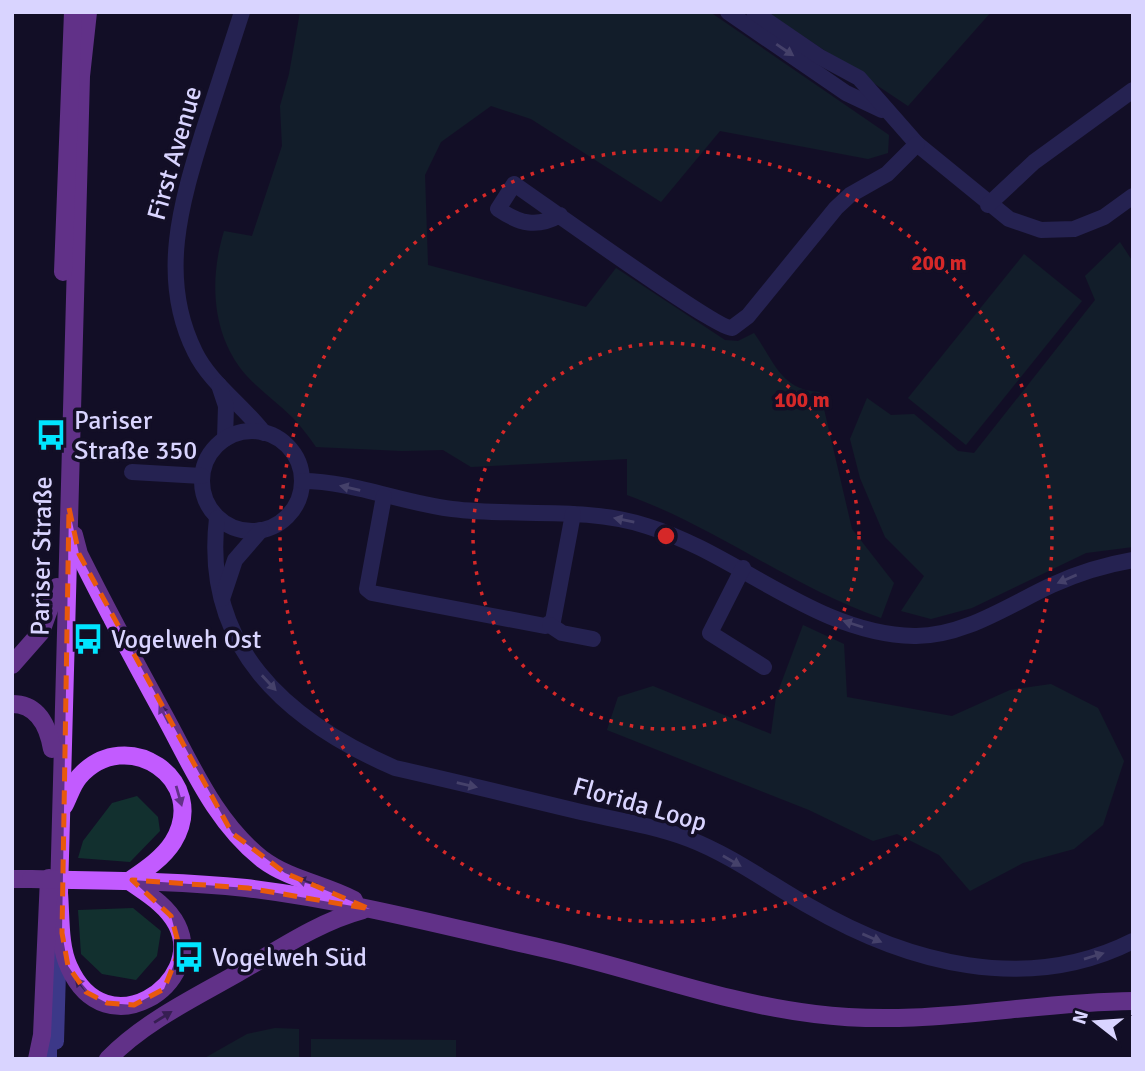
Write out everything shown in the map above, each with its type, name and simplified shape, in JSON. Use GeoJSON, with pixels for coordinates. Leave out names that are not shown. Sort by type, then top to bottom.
{"type":"FeatureCollection","features":[{"type":"Feature","properties":{"kind":"main road","name":"Pariser Straße"},"geometry":{"type":"LineString","coordinates":[[55,1059],[52,748],[69,75],[73,12]]}},
{"type":"Feature","properties":{"kind":"main road","name":"Pariser Straße"},"geometry":{"type":"LineString","coordinates":[[48,1059],[54,890],[61,813],[81,76],[88,12]]}},
{"type":"Feature","properties":{"kind":"main road"},"geometry":{"type":"LineString","coordinates":[[69,508],[79,554],[210,800],[232,833],[285,873],[327,887],[369,909]]}},
{"type":"Feature","properties":{"kind":"main road"},"geometry":{"type":"LineString","coordinates":[[12,665],[41,632],[57,587]]}},
{"type":"Feature","properties":{"kind":"main road"},"geometry":{"type":"LineString","coordinates":[[12,704],[29,708],[43,720],[52,748]]}},
{"type":"Feature","properties":{"kind":"main road"},"geometry":{"type":"LineString","coordinates":[[61,813],[81,775],[108,758],[137,756],[150,761],[169,775],[176,784],[183,808],[179,832],[162,856],[129,881]]}},
{"type":"Feature","properties":{"kind":"main road"},"geometry":{"type":"LineString","coordinates":[[18,878],[248,888],[369,909],[811,1014],[905,1020],[1133,1001]]}},
{"type":"Feature","properties":{"kind":"main road"},"geometry":{"type":"LineString","coordinates":[[54,890],[68,966],[80,984],[94,998],[107,1003],[134,1005],[146,1001],[164,989],[177,964],[180,937],[178,926],[163,907],[129,881]]}},
{"type":"Feature","properties":{"kind":"main road"},"geometry":{"type":"LineString","coordinates":[[37,1059],[42,1035],[46,909],[54,890]]}},
{"type":"Feature","properties":{"kind":"main road"},"geometry":{"type":"LineString","coordinates":[[108,1059],[147,1027],[286,945],[340,916],[369,909]]}},
{"type":"Feature","properties":{"kind":"street","name":"First Avenue"},"geometry":{"type":"LineString","coordinates":[[242,12],[186,188],[177,225],[174,262],[177,297],[195,353],[218,383],[247,411],[264,433]]}},
{"type":"Feature","properties":{"kind":"street"},"geometry":{"type":"LineString","coordinates":[[728,12],[846,93],[888,112]]}},
{"type":"Feature","properties":{"kind":"street"},"geometry":{"type":"LineString","coordinates":[[754,12],[820,57],[859,78],[917,144],[988,205],[1018,223],[1041,230],[1063,231],[1093,223],[1133,196]]}},
{"type":"Feature","properties":{"kind":"street"},"geometry":{"type":"LineString","coordinates":[[988,205],[1034,163],[1133,90]]}},
{"type":"Feature","properties":{"kind":"street"},"geometry":{"type":"LineString","coordinates":[[560,215],[716,323],[732,328],[748,316],[836,208],[850,195],[887,174],[917,144]]}},
{"type":"Feature","properties":{"kind":"street","name":"First Avenue"},"geometry":{"type":"LineString","coordinates":[[218,383],[226,406],[225,439]]}},
{"type":"Feature","properties":{"kind":"street"},"geometry":{"type":"LineString","coordinates":[[244,432],[264,433],[287,446],[295,456],[302,481],[296,504],[290,513],[272,527],[261,530],[238,529],[217,518],[205,499],[202,476],[209,455],[225,439],[244,432]]}},
{"type":"Feature","properties":{"kind":"street"},"geometry":{"type":"LineString","coordinates":[[132,472],[202,476]]}},
{"type":"Feature","properties":{"kind":"street"},"geometry":{"type":"LineString","coordinates":[[302,481],[331,484],[454,510],[573,514],[648,526],[743,568],[837,619],[892,635],[938,634],[961,627],[1082,573],[1133,561]]}},
{"type":"Feature","properties":{"kind":"street"},"geometry":{"type":"LineString","coordinates":[[384,496],[366,583],[372,593],[550,625],[562,633],[593,639]]}},
{"type":"Feature","properties":{"kind":"street"},"geometry":{"type":"LineString","coordinates":[[550,625],[553,621],[573,514]]}},
{"type":"Feature","properties":{"kind":"street","name":"Florida Loop"},"geometry":{"type":"LineString","coordinates":[[217,518],[215,575],[221,605],[249,662],[307,722],[348,748],[395,768],[691,840],[849,928],[913,954],[982,969],[1045,967],[1079,961],[1133,941]]}},
{"type":"Feature","properties":{"kind":"street"},"geometry":{"type":"LineString","coordinates":[[221,605],[225,585],[235,560],[261,530]]}},
{"type":"Feature","properties":{"kind":"street"},"geometry":{"type":"LineString","coordinates":[[743,568],[710,633],[764,667]]}},
{"type":"Feature","properties":{"kind":"highlighted area"},"geometry":{"type":"Polygon","coordinates":[[[69,508],[79,554],[232,833],[285,873],[370,909],[248,888],[132,880],[171,916],[180,949],[164,989],[134,1005],[107,1003],[86,992],[68,966],[62,933],[69,508]]]}},
{"type":"Feature","properties":{"kind":"green space"},"geometry":{"type":"Polygon","coordinates":[[[300,12],[710,12],[889,135],[888,153],[868,159],[720,131],[661,202],[531,119],[491,106],[441,142],[425,175],[428,265],[586,307],[616,268],[725,340],[738,341],[754,333],[780,373],[796,386],[820,392],[852,529],[894,583],[881,618],[816,590],[692,523],[627,495],[627,459],[471,467],[443,450],[316,447],[292,417],[247,376],[231,353],[219,320],[215,284],[219,248],[224,231],[252,236],[282,146],[280,106],[289,74],[300,12]]]}},
{"type":"Feature","properties":{"kind":"green space"},"geometry":{"type":"Polygon","coordinates":[[[767,12],[991,12],[908,106],[767,12]]]}},
{"type":"Feature","properties":{"kind":"green space"},"geometry":{"type":"Polygon","coordinates":[[[1120,242],[1133,262],[1133,547],[1086,553],[972,608],[931,619],[901,611],[924,576],[885,537],[860,478],[850,439],[867,398],[891,415],[914,414],[958,451],[974,453],[1095,300],[1085,276],[1120,242]]]}},
{"type":"Feature","properties":{"kind":"green space"},"geometry":{"type":"Polygon","coordinates":[[[1024,254],[1082,301],[966,445],[908,398],[1024,254]]]}},
{"type":"Feature","properties":{"kind":"green space"},"geometry":{"type":"Polygon","coordinates":[[[803,625],[844,644],[847,697],[952,716],[1010,690],[1051,684],[1098,708],[1124,761],[1103,825],[1074,849],[1023,863],[970,891],[939,855],[897,834],[873,841],[809,810],[607,730],[618,697],[653,686],[771,734],[776,697],[803,625]]]}},
{"type":"Feature","properties":{"kind":"green space"},"geometry":{"type":"Polygon","coordinates":[[[137,796],[158,817],[160,831],[130,862],[78,858],[83,841],[112,803],[137,796]]]}},
{"type":"Feature","properties":{"kind":"green space"},"geometry":{"type":"Polygon","coordinates":[[[133,908],[161,931],[157,956],[136,980],[102,974],[81,954],[78,910],[133,908]]]}},
{"type":"Feature","properties":{"kind":"green space"},"geometry":{"type":"Polygon","coordinates":[[[275,1028],[299,1029],[299,1059],[203,1059],[247,1034],[275,1028]]]}},
{"type":"Feature","properties":{"kind":"green space"},"geometry":{"type":"Polygon","coordinates":[[[311,1039],[456,1040],[456,1059],[311,1059],[311,1039]]]}},
{"type":"Feature","properties":{"kind":"place","name":"Pariser Straße 350"},"geometry":{"type":"Point","coordinates":[51,435]}},
{"type":"Feature","properties":{"kind":"place","name":"Vogelweh Ost"},"geometry":{"type":"Point","coordinates":[88,639]}},
{"type":"Feature","properties":{"kind":"place","name":"Vogelweh Süd"},"geometry":{"type":"Point","coordinates":[189,957]}}]}
